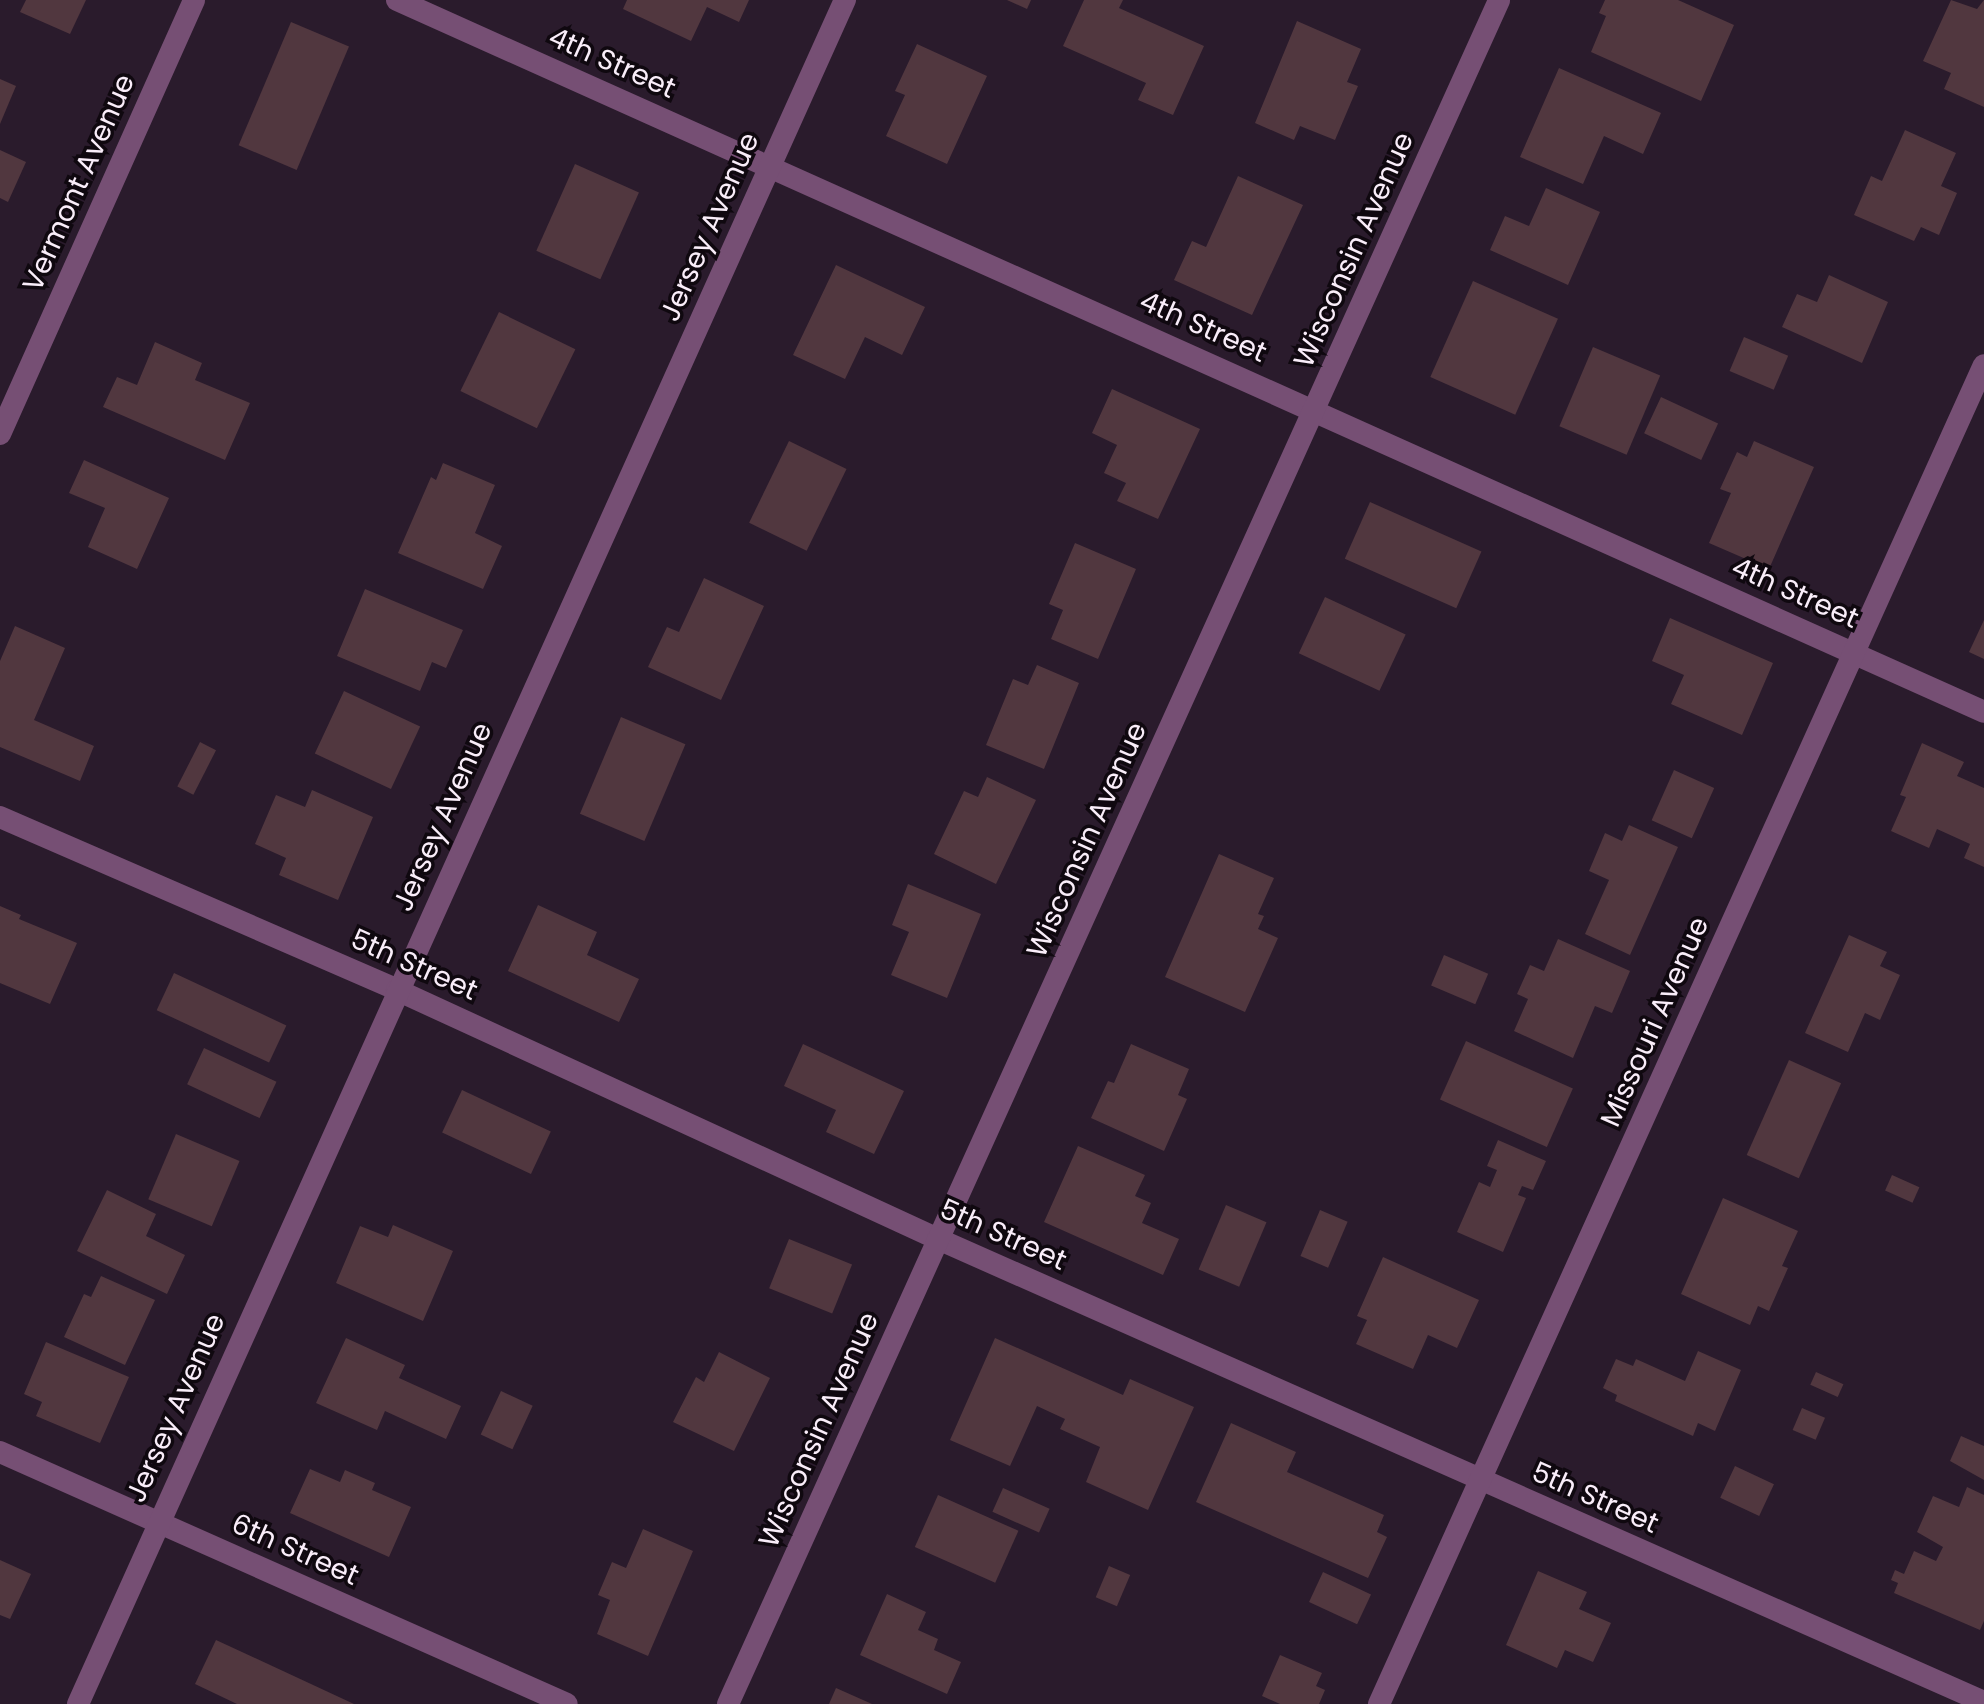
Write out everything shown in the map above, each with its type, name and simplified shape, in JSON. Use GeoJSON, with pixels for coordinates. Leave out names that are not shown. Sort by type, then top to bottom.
{"type":"FeatureCollection","features":[{"type":"Feature","properties":{"kind":"street","name":"Vermont Avenue"},"geometry":{"type":"LineString","coordinates":[[0,434],[194,0]]}},
{"type":"Feature","properties":{"kind":"street","name":"4th Street"},"geometry":{"type":"LineString","coordinates":[[397,0],[1984,712]]}},
{"type":"Feature","properties":{"kind":"street","name":"Jersey Avenue"},"geometry":{"type":"LineString","coordinates":[[78,1704],[845,0]]}},
{"type":"Feature","properties":{"kind":"street","name":"Wisconsin Avenue"},"geometry":{"type":"LineString","coordinates":[[728,1704],[1499,0]]}},
{"type":"Feature","properties":{"kind":"street","name":"Missouri Avenue"},"geometry":{"type":"LineString","coordinates":[[1379,1704],[1984,365]]}},
{"type":"Feature","properties":{"kind":"street","name":"5th Street"},"geometry":{"type":"LineString","coordinates":[[0,817],[397,990],[938,1239],[1984,1702]]}},
{"type":"Feature","properties":{"kind":"street","name":"6th Street"},"geometry":{"type":"LineString","coordinates":[[0,1452],[567,1704]]}},
{"type":"Feature","properties":{"kind":"building"},"geometry":{"type":"Polygon","coordinates":[[[26,0],[86,0],[70,34],[20,12],[26,0]]]}},
{"type":"Feature","properties":{"kind":"building"},"geometry":{"type":"Polygon","coordinates":[[[627,0],[749,0],[739,22],[707,7],[691,41],[623,9],[627,0]]]}},
{"type":"Feature","properties":{"kind":"building"},"geometry":{"type":"Polygon","coordinates":[[[1007,0],[1031,0],[1027,9],[1007,0]]]}},
{"type":"Feature","properties":{"kind":"building"},"geometry":{"type":"Polygon","coordinates":[[[1084,0],[1123,0],[1119,8],[1204,46],[1173,115],[1138,100],[1146,83],[1063,46],[1084,0]]]}},
{"type":"Feature","properties":{"kind":"building"},"geometry":{"type":"Polygon","coordinates":[[[1605,0],[1678,0],[1734,25],[1701,101],[1591,52],[1606,16],[1599,13],[1605,0]]]}},
{"type":"Feature","properties":{"kind":"building"},"geometry":{"type":"Polygon","coordinates":[[[1951,0],[1977,9],[1984,0],[1984,107],[1944,89],[1951,73],[1923,61],[1951,0]]]}},
{"type":"Feature","properties":{"kind":"building"},"geometry":{"type":"Polygon","coordinates":[[[1297,21],[1361,49],[1347,82],[1358,86],[1335,140],[1300,126],[1294,140],[1255,123],[1297,21]]]}},
{"type":"Feature","properties":{"kind":"building"},"geometry":{"type":"Polygon","coordinates":[[[291,22],[349,47],[297,170],[239,145],[291,22]]]}},
{"type":"Feature","properties":{"kind":"building"},"geometry":{"type":"Polygon","coordinates":[[[917,44],[987,76],[947,164],[886,136],[905,95],[895,91],[917,44]]]}},
{"type":"Feature","properties":{"kind":"building"},"geometry":{"type":"Polygon","coordinates":[[[1559,68],[1661,113],[1643,154],[1604,136],[1583,184],[1520,157],[1559,68]]]}},
{"type":"Feature","properties":{"kind":"building"},"geometry":{"type":"Polygon","coordinates":[[[0,79],[16,86],[0,124],[0,79]]]}},
{"type":"Feature","properties":{"kind":"building"},"geometry":{"type":"Polygon","coordinates":[[[1905,130],[1956,153],[1941,186],[1957,193],[1939,235],[1921,227],[1914,241],[1854,215],[1871,176],[1882,181],[1905,130]]]}},
{"type":"Feature","properties":{"kind":"building"},"geometry":{"type":"Polygon","coordinates":[[[0,150],[26,162],[8,202],[0,198],[0,150]]]}},
{"type":"Feature","properties":{"kind":"building"},"geometry":{"type":"Polygon","coordinates":[[[575,164],[639,192],[600,279],[536,251],[575,164]]]}},
{"type":"Feature","properties":{"kind":"building"},"geometry":{"type":"Polygon","coordinates":[[[1238,176],[1303,205],[1252,315],[1174,280],[1192,241],[1206,247],[1238,176]]]}},
{"type":"Feature","properties":{"kind":"building"},"geometry":{"type":"Polygon","coordinates":[[[1546,188],[1600,212],[1568,285],[1490,250],[1505,216],[1529,226],[1546,188]]]}},
{"type":"Feature","properties":{"kind":"building"},"geometry":{"type":"Polygon","coordinates":[[[836,265],[925,307],[902,355],[865,337],[845,379],[793,355],[836,265]]]}},
{"type":"Feature","properties":{"kind":"building"},"geometry":{"type":"Polygon","coordinates":[[[1829,275],[1888,302],[1862,363],[1782,327],[1797,294],[1817,302],[1829,275]]]}},
{"type":"Feature","properties":{"kind":"building"},"geometry":{"type":"Polygon","coordinates":[[[1473,281],[1558,319],[1515,415],[1430,377],[1473,281]]]}},
{"type":"Feature","properties":{"kind":"building"},"geometry":{"type":"Polygon","coordinates":[[[499,312],[575,349],[537,428],[460,391],[499,312]]]}},
{"type":"Feature","properties":{"kind":"building"},"geometry":{"type":"Polygon","coordinates":[[[1744,337],[1788,356],[1774,390],[1730,371],[1744,337]]]}},
{"type":"Feature","properties":{"kind":"building"},"geometry":{"type":"Polygon","coordinates":[[[155,342],[202,363],[195,380],[250,403],[225,460],[103,407],[117,377],[137,385],[155,342]]]}},
{"type":"Feature","properties":{"kind":"building"},"geometry":{"type":"Polygon","coordinates":[[[1593,347],[1660,376],[1627,455],[1559,426],[1593,347]]]}},
{"type":"Feature","properties":{"kind":"building"},"geometry":{"type":"Polygon","coordinates":[[[1112,389],[1200,429],[1158,519],[1117,501],[1126,483],[1104,473],[1117,445],[1092,433],[1112,389]]]}},
{"type":"Feature","properties":{"kind":"building"},"geometry":{"type":"Polygon","coordinates":[[[1661,397],[1718,424],[1701,460],[1644,433],[1661,397]]]}},
{"type":"Feature","properties":{"kind":"building"},"geometry":{"type":"Polygon","coordinates":[[[789,441],[847,469],[807,551],[749,523],[789,441]]]}},
{"type":"Feature","properties":{"kind":"building"},"geometry":{"type":"Polygon","coordinates":[[[1754,441],[1814,467],[1769,569],[1709,543],[1731,493],[1720,489],[1737,452],[1747,457],[1754,441]]]}},
{"type":"Feature","properties":{"kind":"building"},"geometry":{"type":"Polygon","coordinates":[[[84,460],[169,498],[137,569],[88,547],[105,508],[69,493],[84,460]]]}},
{"type":"Feature","properties":{"kind":"building"},"geometry":{"type":"Polygon","coordinates":[[[443,463],[495,485],[475,533],[502,546],[483,589],[398,553],[431,477],[436,480],[443,463]]]}},
{"type":"Feature","properties":{"kind":"building"},"geometry":{"type":"Polygon","coordinates":[[[1370,502],[1481,552],[1456,608],[1345,559],[1370,502]]]}},
{"type":"Feature","properties":{"kind":"building"},"geometry":{"type":"Polygon","coordinates":[[[1075,543],[1136,569],[1098,659],[1051,639],[1063,610],[1049,604],[1075,543]]]}},
{"type":"Feature","properties":{"kind":"building"},"geometry":{"type":"Polygon","coordinates":[[[704,578],[764,606],[721,700],[648,667],[667,627],[679,632],[704,578]]]}},
{"type":"Feature","properties":{"kind":"building"},"geometry":{"type":"Polygon","coordinates":[[[365,589],[463,630],[446,668],[432,662],[420,691],[337,656],[365,589]]]}},
{"type":"Feature","properties":{"kind":"building"},"geometry":{"type":"Polygon","coordinates":[[[1325,597],[1406,635],[1379,691],[1299,653],[1325,597]]]}},
{"type":"Feature","properties":{"kind":"building"},"geometry":{"type":"Polygon","coordinates":[[[1670,618],[1773,663],[1742,735],[1671,704],[1684,675],[1652,661],[1670,618]]]}},
{"type":"Feature","properties":{"kind":"building"},"geometry":{"type":"Polygon","coordinates":[[[1984,620],[1984,659],[1969,652],[1984,620]]]}},
{"type":"Feature","properties":{"kind":"building"},"geometry":{"type":"Polygon","coordinates":[[[15,626],[65,648],[34,720],[94,746],[80,781],[0,747],[0,661],[15,626]]]}},
{"type":"Feature","properties":{"kind":"building"},"geometry":{"type":"Polygon","coordinates":[[[1037,665],[1079,683],[1044,769],[986,745],[1013,679],[1028,685],[1037,665]]]}},
{"type":"Feature","properties":{"kind":"building"},"geometry":{"type":"Polygon","coordinates":[[[344,691],[420,726],[391,789],[315,754],[344,691]]]}},
{"type":"Feature","properties":{"kind":"building"},"geometry":{"type":"Polygon","coordinates":[[[621,717],[685,744],[644,841],[580,814],[621,717]]]}},
{"type":"Feature","properties":{"kind":"building"},"geometry":{"type":"Polygon","coordinates":[[[200,742],[216,750],[193,795],[177,787],[200,742]]]}},
{"type":"Feature","properties":{"kind":"building"},"geometry":{"type":"Polygon","coordinates":[[[1922,743],[1964,762],[1957,776],[1984,788],[1984,867],[1964,858],[1970,844],[1937,829],[1929,848],[1891,831],[1906,797],[1900,795],[1922,743]]]}},
{"type":"Feature","properties":{"kind":"building"},"geometry":{"type":"Polygon","coordinates":[[[1674,770],[1714,788],[1692,838],[1652,820],[1674,770]]]}},
{"type":"Feature","properties":{"kind":"building"},"geometry":{"type":"Polygon","coordinates":[[[987,777],[1036,800],[996,884],[934,854],[964,791],[978,797],[987,777]]]}},
{"type":"Feature","properties":{"kind":"building"},"geometry":{"type":"Polygon","coordinates":[[[312,790],[373,817],[338,900],[279,875],[286,858],[255,844],[276,795],[305,807],[312,790]]]}},
{"type":"Feature","properties":{"kind":"building"},"geometry":{"type":"Polygon","coordinates":[[[1629,825],[1678,847],[1630,955],[1585,934],[1609,880],[1589,871],[1605,833],[1622,841],[1629,825]]]}},
{"type":"Feature","properties":{"kind":"building"},"geometry":{"type":"Polygon","coordinates":[[[1219,854],[1274,878],[1258,914],[1264,916],[1258,929],[1278,938],[1245,1012],[1165,977],[1219,854]]]}},
{"type":"Feature","properties":{"kind":"building"},"geometry":{"type":"Polygon","coordinates":[[[908,884],[981,914],[947,998],[891,975],[909,932],[892,925],[908,884]]]}},
{"type":"Feature","properties":{"kind":"building"},"geometry":{"type":"Polygon","coordinates":[[[538,905],[597,932],[587,955],[639,979],[619,1022],[508,971],[538,905]]]}},
{"type":"Feature","properties":{"kind":"building"},"geometry":{"type":"Polygon","coordinates":[[[0,906],[21,915],[19,919],[77,943],[50,1004],[0,983],[0,906]]]}},
{"type":"Feature","properties":{"kind":"building"},"geometry":{"type":"Polygon","coordinates":[[[1849,935],[1887,952],[1880,966],[1900,975],[1880,1020],[1865,1013],[1848,1052],[1805,1033],[1849,935]]]}},
{"type":"Feature","properties":{"kind":"building"},"geometry":{"type":"Polygon","coordinates":[[[1558,939],[1630,971],[1612,1013],[1595,1006],[1573,1058],[1514,1031],[1528,999],[1517,994],[1530,965],[1544,971],[1558,939]]]}},
{"type":"Feature","properties":{"kind":"building"},"geometry":{"type":"Polygon","coordinates":[[[1444,955],[1488,974],[1475,1004],[1431,985],[1444,955]]]}},
{"type":"Feature","properties":{"kind":"building"},"geometry":{"type":"Polygon","coordinates":[[[174,973],[286,1025],[269,1063],[157,1010],[174,973]]]}},
{"type":"Feature","properties":{"kind":"building"},"geometry":{"type":"Polygon","coordinates":[[[1466,1041],[1573,1089],[1547,1147],[1440,1099],[1466,1041]]]}},
{"type":"Feature","properties":{"kind":"building"},"geometry":{"type":"Polygon","coordinates":[[[803,1044],[904,1091],[874,1154],[826,1132],[836,1110],[784,1086],[803,1044]]]}},
{"type":"Feature","properties":{"kind":"building"},"geometry":{"type":"Polygon","coordinates":[[[1131,1044],[1189,1069],[1178,1095],[1187,1099],[1164,1151],[1091,1118],[1108,1081],[1114,1083],[1131,1044]]]}},
{"type":"Feature","properties":{"kind":"building"},"geometry":{"type":"Polygon","coordinates":[[[204,1048],[277,1082],[260,1118],[187,1084],[204,1048]]]}},
{"type":"Feature","properties":{"kind":"building"},"geometry":{"type":"Polygon","coordinates":[[[1789,1060],[1841,1083],[1799,1178],[1747,1155],[1789,1060]]]}},
{"type":"Feature","properties":{"kind":"building"},"geometry":{"type":"Polygon","coordinates":[[[462,1090],[551,1131],[531,1174],[442,1133],[462,1090]]]}},
{"type":"Feature","properties":{"kind":"building"},"geometry":{"type":"Polygon","coordinates":[[[176,1134],[240,1161],[212,1226],[148,1199],[176,1134]]]}},
{"type":"Feature","properties":{"kind":"building"},"geometry":{"type":"Polygon","coordinates":[[[1498,1140],[1546,1161],[1533,1190],[1522,1186],[1518,1195],[1526,1198],[1503,1252],[1457,1232],[1479,1182],[1490,1187],[1497,1170],[1487,1166],[1498,1140]]]}},
{"type":"Feature","properties":{"kind":"building"},"geometry":{"type":"Polygon","coordinates":[[[1078,1146],[1145,1175],[1135,1196],[1151,1203],[1142,1223],[1179,1239],[1163,1275],[1044,1222],[1078,1146]]]}},
{"type":"Feature","properties":{"kind":"building"},"geometry":{"type":"Polygon","coordinates":[[[1892,1175],[1919,1187],[1912,1203],[1885,1191],[1892,1175]]]}},
{"type":"Feature","properties":{"kind":"building"},"geometry":{"type":"Polygon","coordinates":[[[107,1190],[156,1214],[146,1236],[185,1255],[167,1294],[77,1251],[107,1190]]]}},
{"type":"Feature","properties":{"kind":"building"},"geometry":{"type":"Polygon","coordinates":[[[1723,1198],[1798,1231],[1782,1266],[1788,1268],[1769,1311],[1758,1306],[1750,1325],[1681,1294],[1723,1198]]]}},
{"type":"Feature","properties":{"kind":"building"},"geometry":{"type":"Polygon","coordinates":[[[1226,1205],[1267,1222],[1239,1287],[1199,1269],[1226,1205]]]}},
{"type":"Feature","properties":{"kind":"building"},"geometry":{"type":"Polygon","coordinates":[[[1320,1210],[1348,1222],[1328,1268],[1300,1256],[1320,1210]]]}},
{"type":"Feature","properties":{"kind":"building"},"geometry":{"type":"Polygon","coordinates":[[[393,1225],[453,1251],[423,1321],[336,1283],[360,1226],[388,1237],[393,1225]]]}},
{"type":"Feature","properties":{"kind":"building"},"geometry":{"type":"Polygon","coordinates":[[[789,1239],[852,1264],[832,1314],[769,1288],[789,1239]]]}},
{"type":"Feature","properties":{"kind":"building"},"geometry":{"type":"Polygon","coordinates":[[[1383,1257],[1479,1300],[1457,1348],[1428,1335],[1413,1369],[1356,1344],[1367,1320],[1357,1316],[1383,1257]]]}},
{"type":"Feature","properties":{"kind":"building"},"geometry":{"type":"Polygon","coordinates":[[[101,1276],[155,1300],[125,1365],[64,1337],[84,1294],[91,1297],[101,1276]]]}},
{"type":"Feature","properties":{"kind":"building"},"geometry":{"type":"Polygon","coordinates":[[[346,1338],[405,1365],[399,1378],[461,1406],[446,1439],[385,1411],[377,1430],[316,1403],[346,1338]]]}},
{"type":"Feature","properties":{"kind":"building"},"geometry":{"type":"Polygon","coordinates":[[[995,1338],[1123,1395],[1130,1379],[1194,1407],[1148,1510],[1086,1482],[1100,1447],[1060,1429],[1065,1419],[1037,1406],[1010,1466],[950,1440],[995,1338]]]}},
{"type":"Feature","properties":{"kind":"building"},"geometry":{"type":"Polygon","coordinates":[[[46,1342],[129,1377],[100,1443],[36,1416],[42,1402],[24,1394],[46,1342]]]}},
{"type":"Feature","properties":{"kind":"building"},"geometry":{"type":"Polygon","coordinates":[[[1698,1351],[1741,1370],[1715,1431],[1698,1423],[1693,1436],[1615,1401],[1617,1395],[1603,1388],[1616,1359],[1633,1366],[1636,1359],[1685,1381],[1698,1351]]]}},
{"type":"Feature","properties":{"kind":"building"},"geometry":{"type":"Polygon","coordinates":[[[719,1352],[770,1378],[734,1451],[673,1422],[696,1377],[704,1382],[719,1352]]]}},
{"type":"Feature","properties":{"kind":"building"},"geometry":{"type":"Polygon","coordinates":[[[1816,1372],[1843,1384],[1838,1397],[1810,1385],[1816,1372]]]}},
{"type":"Feature","properties":{"kind":"building"},"geometry":{"type":"Polygon","coordinates":[[[501,1391],[533,1406],[512,1449],[481,1435],[501,1391]]]}},
{"type":"Feature","properties":{"kind":"building"},"geometry":{"type":"Polygon","coordinates":[[[1802,1408],[1825,1418],[1816,1440],[1793,1430],[1802,1408]]]}},
{"type":"Feature","properties":{"kind":"building"},"geometry":{"type":"Polygon","coordinates":[[[1231,1423],[1296,1452],[1287,1472],[1384,1515],[1377,1532],[1387,1537],[1368,1578],[1196,1502],[1231,1423]]]}},
{"type":"Feature","properties":{"kind":"building"},"geometry":{"type":"Polygon","coordinates":[[[1961,1436],[1984,1446],[1984,1480],[1950,1461],[1961,1436]]]}},
{"type":"Feature","properties":{"kind":"building"},"geometry":{"type":"Polygon","coordinates":[[[1735,1466],[1774,1484],[1759,1516],[1720,1498],[1735,1466]]]}},
{"type":"Feature","properties":{"kind":"building"},"geometry":{"type":"Polygon","coordinates":[[[310,1469],[340,1482],[345,1470],[375,1483],[372,1490],[411,1507],[389,1557],[290,1513],[310,1469]]]}},
{"type":"Feature","properties":{"kind":"building"},"geometry":{"type":"Polygon","coordinates":[[[1967,1487],[1984,1495],[1984,1621],[1980,1630],[1894,1593],[1898,1583],[1891,1580],[1895,1570],[1904,1574],[1914,1551],[1936,1561],[1943,1547],[1917,1532],[1933,1496],[1959,1507],[1967,1487]]]}},
{"type":"Feature","properties":{"kind":"building"},"geometry":{"type":"Polygon","coordinates":[[[1003,1488],[1050,1509],[1039,1532],[992,1512],[1003,1488]]]}},
{"type":"Feature","properties":{"kind":"building"},"geometry":{"type":"Polygon","coordinates":[[[938,1495],[1018,1531],[995,1583],[915,1547],[938,1495]]]}},
{"type":"Feature","properties":{"kind":"building"},"geometry":{"type":"Polygon","coordinates":[[[643,1529],[693,1551],[648,1656],[597,1634],[610,1600],[598,1595],[612,1562],[626,1568],[643,1529]]]}},
{"type":"Feature","properties":{"kind":"building"},"geometry":{"type":"Polygon","coordinates":[[[0,1560],[31,1574],[10,1619],[0,1615],[0,1560]]]}},
{"type":"Feature","properties":{"kind":"building"},"geometry":{"type":"Polygon","coordinates":[[[1109,1566],[1130,1575],[1117,1606],[1096,1597],[1109,1566]]]}},
{"type":"Feature","properties":{"kind":"building"},"geometry":{"type":"Polygon","coordinates":[[[1538,1571],[1587,1592],[1579,1609],[1611,1623],[1593,1662],[1565,1650],[1557,1668],[1506,1645],[1538,1571]]]}},
{"type":"Feature","properties":{"kind":"building"},"geometry":{"type":"Polygon","coordinates":[[[1323,1572],[1371,1594],[1357,1624],[1309,1602],[1323,1572]]]}},
{"type":"Feature","properties":{"kind":"building"},"geometry":{"type":"Polygon","coordinates":[[[887,1594],[926,1612],[918,1630],[938,1639],[934,1650],[961,1662],[947,1694],[860,1655],[887,1594]]]}},
{"type":"Feature","properties":{"kind":"building"},"geometry":{"type":"Polygon","coordinates":[[[216,1640],[354,1704],[237,1704],[195,1684],[216,1640]]]}},
{"type":"Feature","properties":{"kind":"building"},"geometry":{"type":"Polygon","coordinates":[[[1280,1655],[1322,1673],[1316,1686],[1325,1690],[1319,1704],[1280,1704],[1262,1696],[1280,1655]]]}},
{"type":"Feature","properties":{"kind":"building"},"geometry":{"type":"Polygon","coordinates":[[[836,1688],[872,1704],[829,1704],[836,1688]]]}}]}
